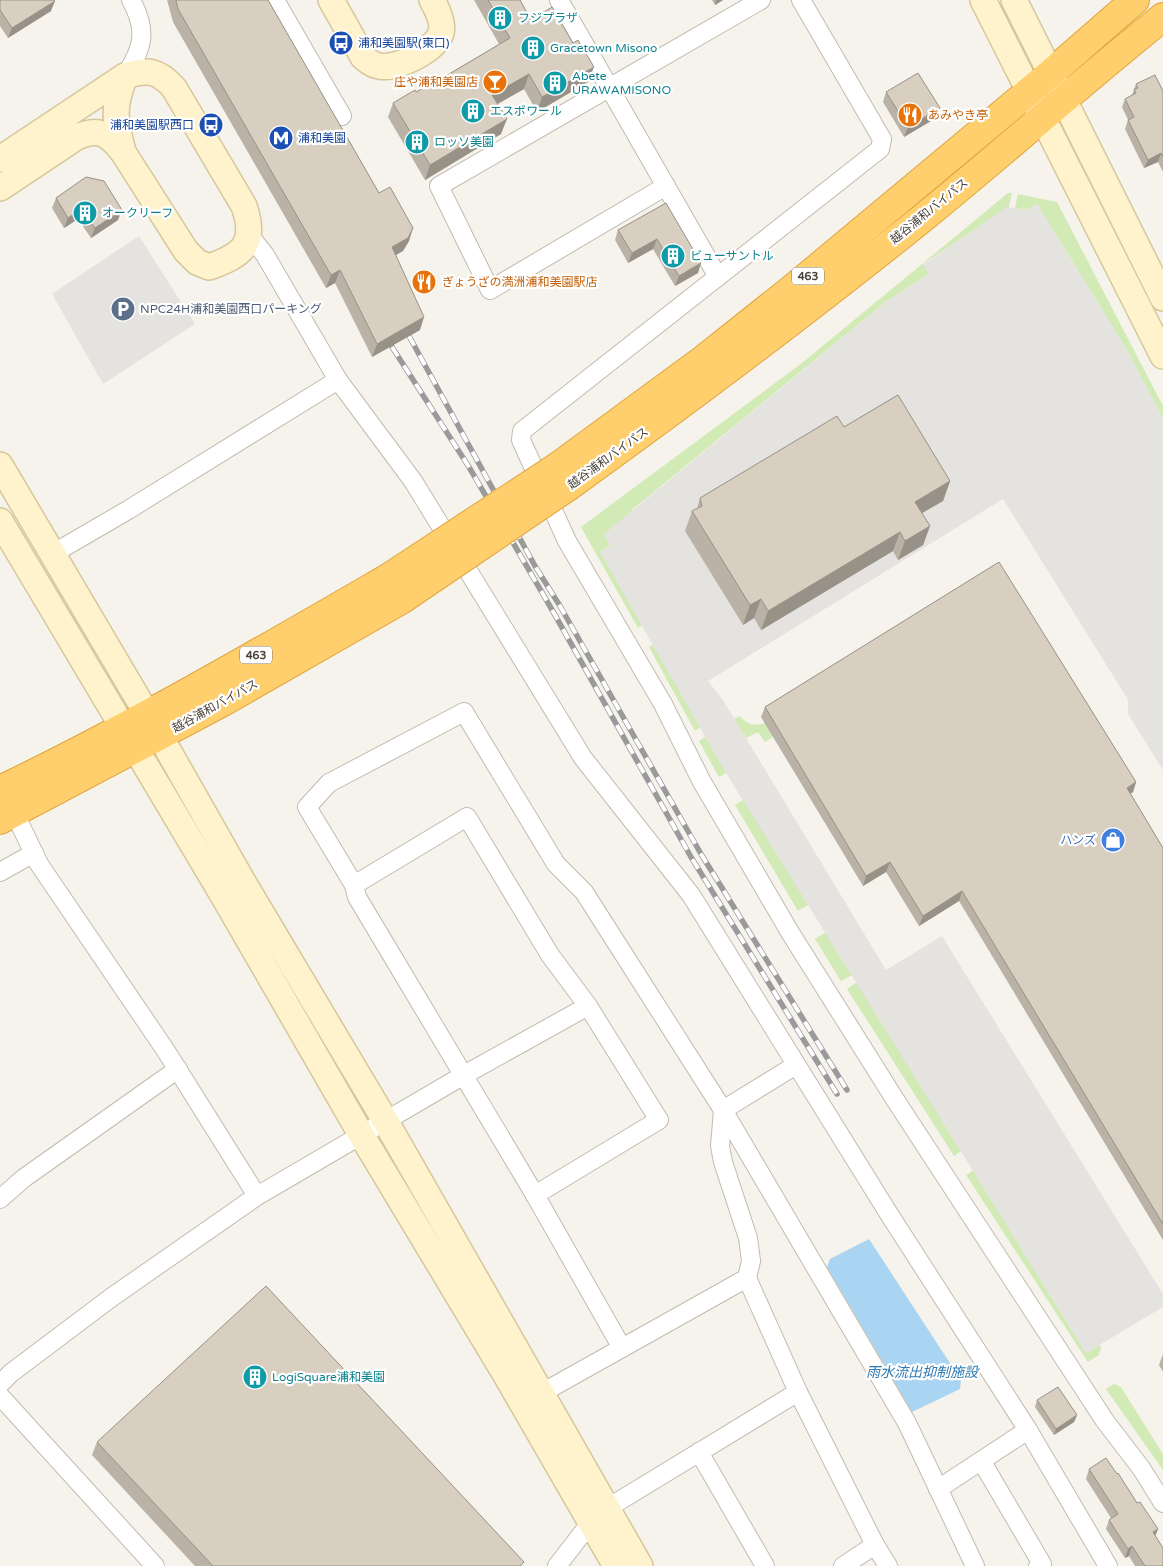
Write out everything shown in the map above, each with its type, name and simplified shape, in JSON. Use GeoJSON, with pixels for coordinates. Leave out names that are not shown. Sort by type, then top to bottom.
{"type":"FeatureCollection","features":[{"type":"Feature","properties":{"kind":"highway","name":"越谷浦和バイパス"},"geometry":{"type":"LineString","coordinates":[[563,477],[704,358],[785,294],[1029,92],[1134,0]]}},
{"type":"Feature","properties":{"kind":"highway","name":"越谷浦和バイパス"},"geometry":{"type":"LineString","coordinates":[[7,817],[154,725],[223,702],[563,477],[715,380],[908,229],[1042,118],[1093,73],[1163,17]]}},
{"type":"Feature","properties":{"kind":"highway","name":"越谷浦和バイパス"},"geometry":{"type":"LineString","coordinates":[[0,790],[64,760],[129,739]]}},
{"type":"Feature","properties":{"kind":"street"},"geometry":{"type":"LineString","coordinates":[[123,152],[115,109],[125,76],[139,53],[143,39],[138,11],[131,0]]}},
{"type":"Feature","properties":{"kind":"street"},"geometry":{"type":"LineString","coordinates":[[275,0],[342,116]]}},
{"type":"Feature","properties":{"kind":"street"},"geometry":{"type":"LineString","coordinates":[[330,0],[363,57],[370,63],[381,67],[390,67],[429,48],[438,39],[442,31],[441,19],[432,0]]}},
{"type":"Feature","properties":{"kind":"street"},"geometry":{"type":"LineString","coordinates":[[559,0],[718,277]]}},
{"type":"Feature","properties":{"kind":"street"},"geometry":{"type":"LineString","coordinates":[[666,186],[490,290],[439,186],[761,0]]}},
{"type":"Feature","properties":{"kind":"street"},"geometry":{"type":"LineString","coordinates":[[801,0],[882,139],[880,150],[522,431],[521,440],[568,541],[662,704],[702,782],[791,934],[902,1110],[1105,1422],[1141,1468],[1163,1502]]}},
{"type":"Feature","properties":{"kind":"street"},"geometry":{"type":"LineString","coordinates":[[983,0],[1163,356]]}},
{"type":"Feature","properties":{"kind":"street"},"geometry":{"type":"LineString","coordinates":[[1014,0],[1163,298]]}},
{"type":"Feature","properties":{"kind":"street"},"geometry":{"type":"LineString","coordinates":[[0,159],[125,76],[140,71],[154,72],[165,78],[174,88],[244,206],[250,222],[250,236],[242,250],[226,261],[209,267],[197,262],[186,251],[123,152],[106,134],[95,132],[74,138],[0,188]]}},
{"type":"Feature","properties":{"kind":"street"},"geometry":{"type":"LineString","coordinates":[[250,236],[265,255],[338,380],[413,481],[582,758],[692,895],[894,1222],[1028,1430],[1108,1566]]}},
{"type":"Feature","properties":{"kind":"street"},"geometry":{"type":"LineString","coordinates":[[54,554],[338,380]]}},
{"type":"Feature","properties":{"kind":"street"},"geometry":{"type":"LineString","coordinates":[[0,465],[154,725],[243,882],[386,1122],[540,1394],[598,1516],[616,1566]]}},
{"type":"Feature","properties":{"kind":"street"},"geometry":{"type":"LineString","coordinates":[[0,521],[224,897],[362,1136],[507,1377],[598,1516],[640,1566]]}},
{"type":"Feature","properties":{"kind":"street"},"geometry":{"type":"LineString","coordinates":[[622,1348],[535,1195],[357,897],[354,885],[307,807],[329,782],[464,712],[556,864],[584,892],[723,1110],[910,1429],[975,1566]]}},
{"type":"Feature","properties":{"kind":"street"},"geometry":{"type":"LineString","coordinates":[[7,817],[34,853],[39,864],[178,1069],[257,1196]]}},
{"type":"Feature","properties":{"kind":"street"},"geometry":{"type":"LineString","coordinates":[[354,885],[467,817],[550,955],[588,1006],[659,1120],[535,1195]]}},
{"type":"Feature","properties":{"kind":"street"},"geometry":{"type":"LineString","coordinates":[[0,872],[34,853]]}},
{"type":"Feature","properties":{"kind":"street"},"geometry":{"type":"LineString","coordinates":[[0,1384],[112,1297],[257,1196],[464,1075],[588,1006]]}},
{"type":"Feature","properties":{"kind":"street"},"geometry":{"type":"LineString","coordinates":[[723,1110],[796,1065]]}},
{"type":"Feature","properties":{"kind":"street"},"geometry":{"type":"LineString","coordinates":[[0,1199],[24,1178],[178,1069]]}},
{"type":"Feature","properties":{"kind":"street"},"geometry":{"type":"LineString","coordinates":[[723,1110],[720,1146],[723,1162],[748,1238],[751,1261],[747,1278],[798,1392],[875,1545],[888,1566]]}},
{"type":"Feature","properties":{"kind":"street"},"geometry":{"type":"LineString","coordinates":[[540,1394],[747,1278]]}},
{"type":"Feature","properties":{"kind":"street"},"geometry":{"type":"LineString","coordinates":[[557,1566],[598,1516],[798,1392]]}},
{"type":"Feature","properties":{"kind":"street"},"geometry":{"type":"LineString","coordinates":[[0,1396],[155,1566]]}},
{"type":"Feature","properties":{"kind":"street"},"geometry":{"type":"LineString","coordinates":[[938,1489],[982,1462],[1028,1430]]}},
{"type":"Feature","properties":{"kind":"street"},"geometry":{"type":"LineString","coordinates":[[699,1452],[765,1566]]}},
{"type":"Feature","properties":{"kind":"street"},"geometry":{"type":"LineString","coordinates":[[982,1462],[1042,1564],[1038,1566]]}},
{"type":"Feature","properties":{"kind":"street"},"geometry":{"type":"LineString","coordinates":[[843,1566],[875,1545]]}},
{"type":"Feature","properties":{"kind":"green space"},"geometry":{"type":"Polygon","coordinates":[[[1008,193],[1012,193],[1009,207],[923,264],[929,274],[887,301],[633,509],[610,546],[600,552],[655,617],[638,628],[581,527],[802,363],[1008,193]]]}},
{"type":"Feature","properties":{"kind":"green space"},"geometry":{"type":"Polygon","coordinates":[[[1018,194],[1057,202],[1163,406],[1163,419],[1125,347],[1037,204],[1026,210],[1015,208],[1018,194]]]}},
{"type":"Feature","properties":{"kind":"green space"},"geometry":{"type":"Polygon","coordinates":[[[658,642],[710,721],[695,731],[649,647],[658,642]]]}},
{"type":"Feature","properties":{"kind":"green space"},"geometry":{"type":"Polygon","coordinates":[[[740,716],[751,724],[765,723],[773,737],[765,742],[758,732],[746,738],[734,719],[740,716]]]}},
{"type":"Feature","properties":{"kind":"green space"},"geometry":{"type":"Polygon","coordinates":[[[716,730],[735,768],[719,777],[699,741],[716,730]]]}},
{"type":"Feature","properties":{"kind":"green space"},"geometry":{"type":"Polygon","coordinates":[[[749,796],[817,900],[798,911],[735,805],[749,796]]]}},
{"type":"Feature","properties":{"kind":"green space"},"geometry":{"type":"Polygon","coordinates":[[[837,925],[827,935],[852,975],[841,981],[815,939],[837,925]]]}},
{"type":"Feature","properties":{"kind":"green space"},"geometry":{"type":"Polygon","coordinates":[[[857,982],[961,1151],[954,1156],[847,989],[857,982]]]}},
{"type":"Feature","properties":{"kind":"green space"},"geometry":{"type":"Polygon","coordinates":[[[986,1162],[979,1180],[1086,1353],[1100,1345],[1099,1355],[1088,1362],[966,1175],[986,1162]]]}},
{"type":"Feature","properties":{"kind":"green space"},"geometry":{"type":"Polygon","coordinates":[[[1114,1384],[1121,1387],[1163,1454],[1163,1470],[1106,1389],[1114,1384]]]}},
{"type":"Feature","properties":{"kind":"shaded area"},"geometry":{"type":"Polygon","coordinates":[[[1037,204],[1125,347],[1163,419],[1163,770],[1128,714],[1127,698],[1003,499],[708,681],[723,700],[886,970],[942,936],[1163,1294],[1163,1307],[1086,1353],[723,768],[600,552],[610,546],[604,534],[887,301],[929,274],[923,265],[1007,207],[1026,210],[1037,204]]]}},
{"type":"Feature","properties":{"kind":"shaded area","name":"NPC24H浦和美園西口パーキング"},"geometry":{"type":"Polygon","coordinates":[[[139,236],[195,324],[103,384],[52,294],[139,236]]]}},
{"type":"Feature","properties":{"kind":"water","name":"雨水流出抑制施設"},"geometry":{"type":"Polygon","coordinates":[[[869,1239],[961,1380],[960,1389],[912,1412],[827,1267],[830,1259],[869,1239]]]}},
{"type":"Feature","properties":{"kind":"building"},"geometry":{"type":"Polygon","coordinates":[[[0,0],[55,1],[12,28],[0,10],[0,0]]]}},
{"type":"Feature","properties":{"kind":"building"},"geometry":{"type":"Polygon","coordinates":[[[176,0],[268,0],[379,193],[390,187],[413,228],[408,238],[392,247],[424,317],[377,344],[340,270],[331,275],[178,9],[176,0]]]}},
{"type":"Feature","properties":{"kind":"building"},"geometry":{"type":"Polygon","coordinates":[[[488,0],[520,0],[531,20],[552,7],[573,43],[578,40],[594,67],[542,97],[529,74],[492,95],[507,119],[430,165],[393,103],[415,90],[416,92],[444,77],[510,38],[488,0]]]}},
{"type":"Feature","properties":{"kind":"building"},"geometry":{"type":"Polygon","coordinates":[[[918,73],[940,108],[908,127],[886,92],[918,73]]]}},
{"type":"Feature","properties":{"kind":"building"},"geometry":{"type":"Polygon","coordinates":[[[1155,75],[1163,91],[1163,157],[1161,153],[1148,160],[1128,120],[1134,117],[1125,99],[1136,93],[1134,89],[1138,88],[1136,84],[1155,75]]]}},
{"type":"Feature","properties":{"kind":"building","name":"オークリーフ"},"geometry":{"type":"Polygon","coordinates":[[[86,177],[104,181],[122,210],[95,228],[81,209],[68,218],[56,198],[86,177]]]}},
{"type":"Feature","properties":{"kind":"building","name":"ビューサントル"},"geometry":{"type":"Polygon","coordinates":[[[666,203],[701,263],[679,276],[657,239],[632,253],[618,230],[666,203]]]}},
{"type":"Feature","properties":{"kind":"building"},"geometry":{"type":"Polygon","coordinates":[[[898,395],[950,481],[915,502],[930,526],[905,541],[900,532],[768,611],[761,599],[750,605],[692,511],[702,506],[700,498],[837,416],[844,427],[898,395]]]}},
{"type":"Feature","properties":{"kind":"building"},"geometry":{"type":"Polygon","coordinates":[[[999,562],[1136,782],[1127,788],[1163,848],[1163,1224],[962,891],[923,916],[890,862],[866,876],[765,707],[999,562]]]}},
{"type":"Feature","properties":{"kind":"building","name":"LogiSquare浦和美園"},"geometry":{"type":"Polygon","coordinates":[[[266,1286],[524,1562],[520,1566],[213,1566],[97,1442],[266,1286]]]}},
{"type":"Feature","properties":{"kind":"building"},"geometry":{"type":"Polygon","coordinates":[[[1058,1387],[1077,1415],[1056,1429],[1037,1400],[1058,1387]]]}},
{"type":"Feature","properties":{"kind":"building"},"geometry":{"type":"Polygon","coordinates":[[[1106,1458],[1137,1503],[1140,1502],[1158,1529],[1153,1532],[1163,1548],[1163,1566],[1145,1566],[1132,1546],[1128,1549],[1109,1520],[1118,1514],[1089,1469],[1106,1458]]]}},
{"type":"Feature","properties":{"kind":"railway"},"geometry":{"type":"LineString","coordinates":[[409,336],[535,566],[560,606],[701,854],[847,1090]]}},
{"type":"Feature","properties":{"kind":"railway"},"geometry":{"type":"LineString","coordinates":[[392,347],[469,467],[551,608],[691,857],[837,1094]]}},
{"type":"Feature","properties":{"kind":"place","name":"フジプラザ"},"geometry":{"type":"Point","coordinates":[500,18]}},
{"type":"Feature","properties":{"kind":"place","name":"浦和美園駅(東口)"},"geometry":{"type":"Point","coordinates":[341,43]}},
{"type":"Feature","properties":{"kind":"place","name":"Gracetown Misono"},"geometry":{"type":"Point","coordinates":[533,48]}},
{"type":"Feature","properties":{"kind":"place","name":"庄や浦和美園店"},"geometry":{"type":"Point","coordinates":[495,82]}},
{"type":"Feature","properties":{"kind":"place","name":"Abete URAWAMISONO"},"geometry":{"type":"Point","coordinates":[555,83]}},
{"type":"Feature","properties":{"kind":"place","name":"エスポワール"},"geometry":{"type":"Point","coordinates":[473,111]}},
{"type":"Feature","properties":{"kind":"place","name":"あみやき亭"},"geometry":{"type":"Point","coordinates":[910,115]}},
{"type":"Feature","properties":{"kind":"place","name":"浦和美園駅西口"},"geometry":{"type":"Point","coordinates":[211,125]}},
{"type":"Feature","properties":{"kind":"place","name":"浦和美園"},"geometry":{"type":"Point","coordinates":[281,138]}},
{"type":"Feature","properties":{"kind":"place","name":"ロッソ美園"},"geometry":{"type":"Point","coordinates":[417,142]}},
{"type":"Feature","properties":{"kind":"place","name":"オークリーフ"},"geometry":{"type":"Point","coordinates":[85,213]}},
{"type":"Feature","properties":{"kind":"place","name":"ビューサントル"},"geometry":{"type":"Point","coordinates":[673,256]}},
{"type":"Feature","properties":{"kind":"place","name":"ぎょうざの満洲浦和美園駅店"},"geometry":{"type":"Point","coordinates":[424,282]}},
{"type":"Feature","properties":{"kind":"place","name":"NPC24H浦和美園西口パーキング"},"geometry":{"type":"Point","coordinates":[123,309]}},
{"type":"Feature","properties":{"kind":"place","name":"ハンズ"},"geometry":{"type":"Point","coordinates":[1113,840]}},
{"type":"Feature","properties":{"kind":"place","name":"LogiSquare浦和美園"},"geometry":{"type":"Point","coordinates":[255,1377]}}]}
